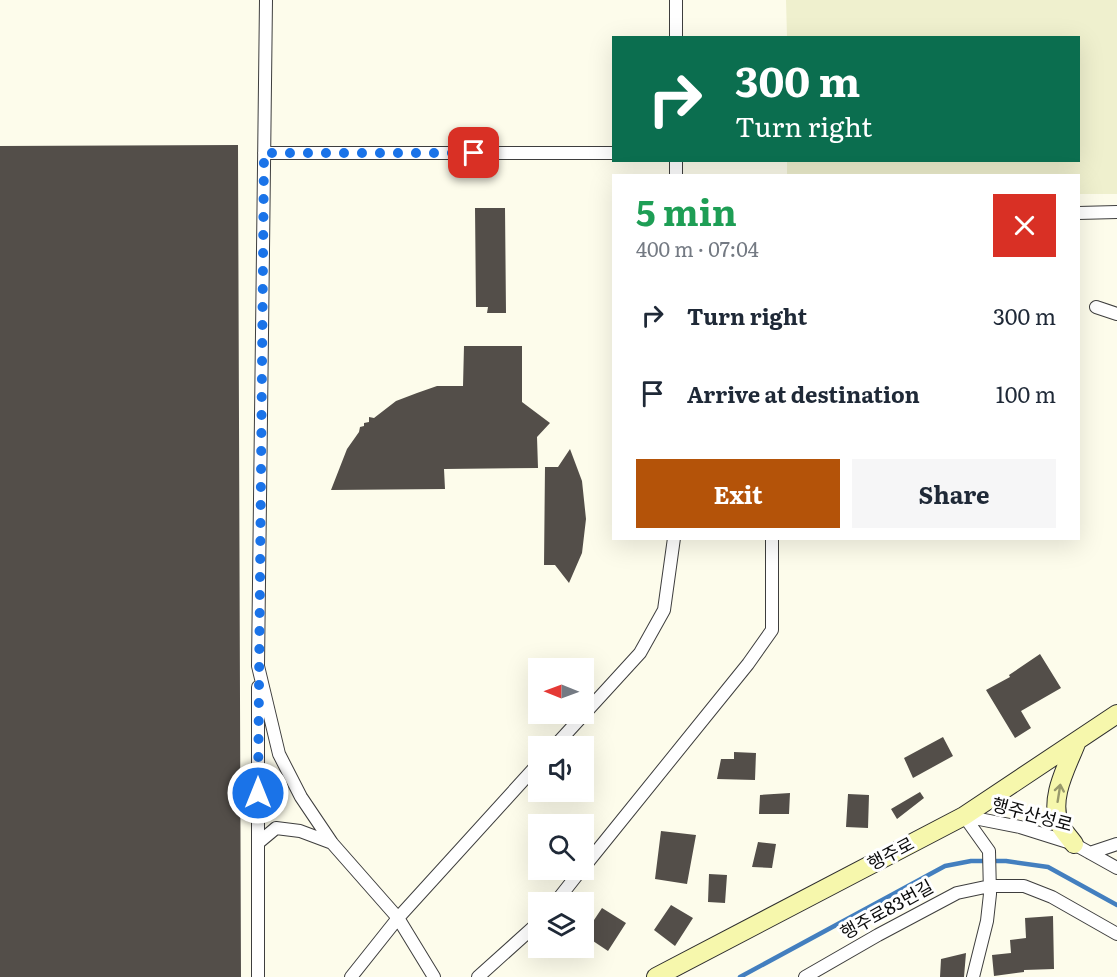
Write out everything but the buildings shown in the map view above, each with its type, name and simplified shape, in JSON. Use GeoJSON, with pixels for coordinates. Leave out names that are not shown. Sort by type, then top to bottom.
{"type":"FeatureCollection","features":[{"type":"Feature","properties":{"kind":"main road","name":"행주로"},"geometry":{"type":"LineString","coordinates":[[656,977],[963,816],[1117,714]]}},
{"type":"Feature","properties":{"kind":"main road"},"geometry":{"type":"LineString","coordinates":[[1077,741],[1061,781],[1057,810],[1060,824],[1082,849]]}},
{"type":"Feature","properties":{"kind":"street"},"geometry":{"type":"LineString","coordinates":[[258,977],[258,666],[266,0]]}},
{"type":"Feature","properties":{"kind":"street"},"geometry":{"type":"LineString","coordinates":[[676,0],[676,36]]}},
{"type":"Feature","properties":{"kind":"street"},"geometry":{"type":"LineString","coordinates":[[264,153],[612,153]]}},
{"type":"Feature","properties":{"kind":"street"},"geometry":{"type":"LineString","coordinates":[[1080,213],[1117,212]]}},
{"type":"Feature","properties":{"kind":"street"},"geometry":{"type":"LineString","coordinates":[[1096,307],[1117,314]]}},
{"type":"Feature","properties":{"kind":"street"},"geometry":{"type":"LineString","coordinates":[[564,736],[640,653],[664,610],[674,540]]}},
{"type":"Feature","properties":{"kind":"street"},"geometry":{"type":"LineString","coordinates":[[594,854],[748,664],[772,630],[772,540]]}},
{"type":"Feature","properties":{"kind":"street"},"geometry":{"type":"LineString","coordinates":[[258,666],[279,754],[301,797],[332,843],[398,918],[434,977]]}},
{"type":"Feature","properties":{"kind":"street"},"geometry":{"type":"LineString","coordinates":[[351,977],[398,918],[528,776]]}},
{"type":"Feature","properties":{"kind":"street"},"geometry":{"type":"LineString","coordinates":[[963,816],[989,851],[990,886],[987,921],[973,977]]}},
{"type":"Feature","properties":{"kind":"street","name":"행주산성로"},"geometry":{"type":"LineString","coordinates":[[963,816],[1020,827],[1082,849],[1117,868]]}},
{"type":"Feature","properties":{"kind":"street"},"geometry":{"type":"LineString","coordinates":[[258,843],[276,828],[300,831],[332,843]]}},
{"type":"Feature","properties":{"kind":"street","name":"행주산성로"},"geometry":{"type":"LineString","coordinates":[[1082,849],[1117,844]]}},
{"type":"Feature","properties":{"kind":"street"},"geometry":{"type":"LineString","coordinates":[[564,892],[573,880]]}},
{"type":"Feature","properties":{"kind":"street","name":"행주로83번길"},"geometry":{"type":"LineString","coordinates":[[805,977],[957,893],[990,886],[1024,886],[1052,897],[1117,934]]}},
{"type":"Feature","properties":{"kind":"street"},"geometry":{"type":"LineString","coordinates":[[478,977],[528,932]]}},
{"type":"Feature","properties":{"kind":"green space"},"geometry":{"type":"Polygon","coordinates":[[[786,0],[1117,0],[1117,194],[1080,194],[1080,174],[787,174],[787,162],[1080,162],[1080,36],[787,36],[786,0]]]}},
{"type":"Feature","properties":{"kind":"waterway"},"geometry":{"type":"LineString","coordinates":[[740,977],[945,866],[971,861],[1006,861],[1048,867],[1117,905]]}},
{"type":"Feature","properties":{"kind":"route"},"geometry":{"type":"LineString","coordinates":[[258,793],[264,153],[474,153]]}}]}
